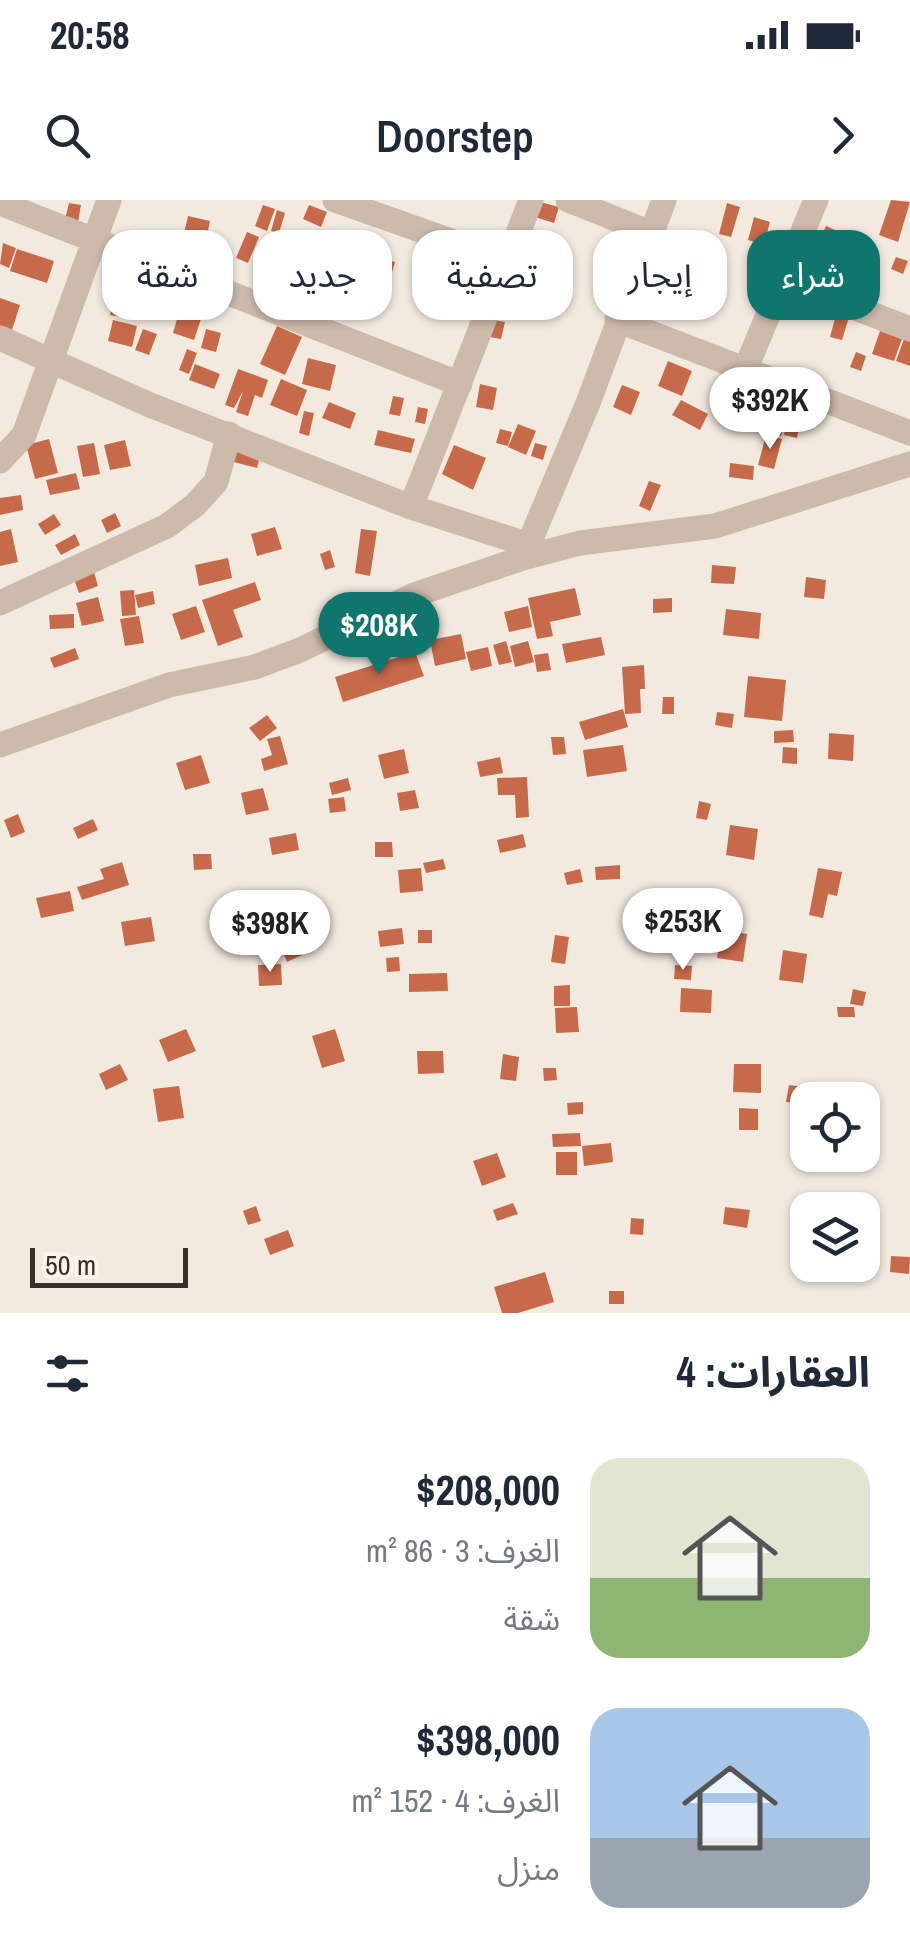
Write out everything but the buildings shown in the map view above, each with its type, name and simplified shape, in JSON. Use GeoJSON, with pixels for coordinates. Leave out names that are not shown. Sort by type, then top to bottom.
{"type":"FeatureCollection","features":[{"type":"Feature","properties":{"kind":"street"},"geometry":{"type":"LineString","coordinates":[[0,461],[24,434],[109,200]]}},
{"type":"Feature","properties":{"kind":"street"},"geometry":{"type":"LineString","coordinates":[[335,200],[419,230]]}},
{"type":"Feature","properties":{"kind":"street"},"geometry":{"type":"LineString","coordinates":[[520,230],[531,200]]}},
{"type":"Feature","properties":{"kind":"street"},"geometry":{"type":"LineString","coordinates":[[568,200],[641,230]]}},
{"type":"Feature","properties":{"kind":"street"},"geometry":{"type":"LineString","coordinates":[[653,230],[664,200]]}},
{"type":"Feature","properties":{"kind":"street"},"geometry":{"type":"LineString","coordinates":[[804,230],[816,200]]}},
{"type":"Feature","properties":{"kind":"street"},"geometry":{"type":"LineString","coordinates":[[0,202],[460,384]]}},
{"type":"Feature","properties":{"kind":"street"},"geometry":{"type":"LineString","coordinates":[[880,318],[910,330]]}},
{"type":"Feature","properties":{"kind":"street"},"geometry":{"type":"LineString","coordinates":[[411,507],[485,320]]}},
{"type":"Feature","properties":{"kind":"street"},"geometry":{"type":"LineString","coordinates":[[526,552],[588,403],[617,320],[910,433]]}},
{"type":"Feature","properties":{"kind":"street"},"geometry":{"type":"LineString","coordinates":[[746,368],[766,320]]}},
{"type":"Feature","properties":{"kind":"street"},"geometry":{"type":"LineString","coordinates":[[0,338],[150,405],[526,552]]}},
{"type":"Feature","properties":{"kind":"street"},"geometry":{"type":"LineString","coordinates":[[0,603],[182,515],[216,482],[229,434]]}},
{"type":"Feature","properties":{"kind":"street"},"geometry":{"type":"LineString","coordinates":[[0,746],[170,685],[255,667],[300,650],[414,595],[526,552],[715,526],[910,464]]}}]}
